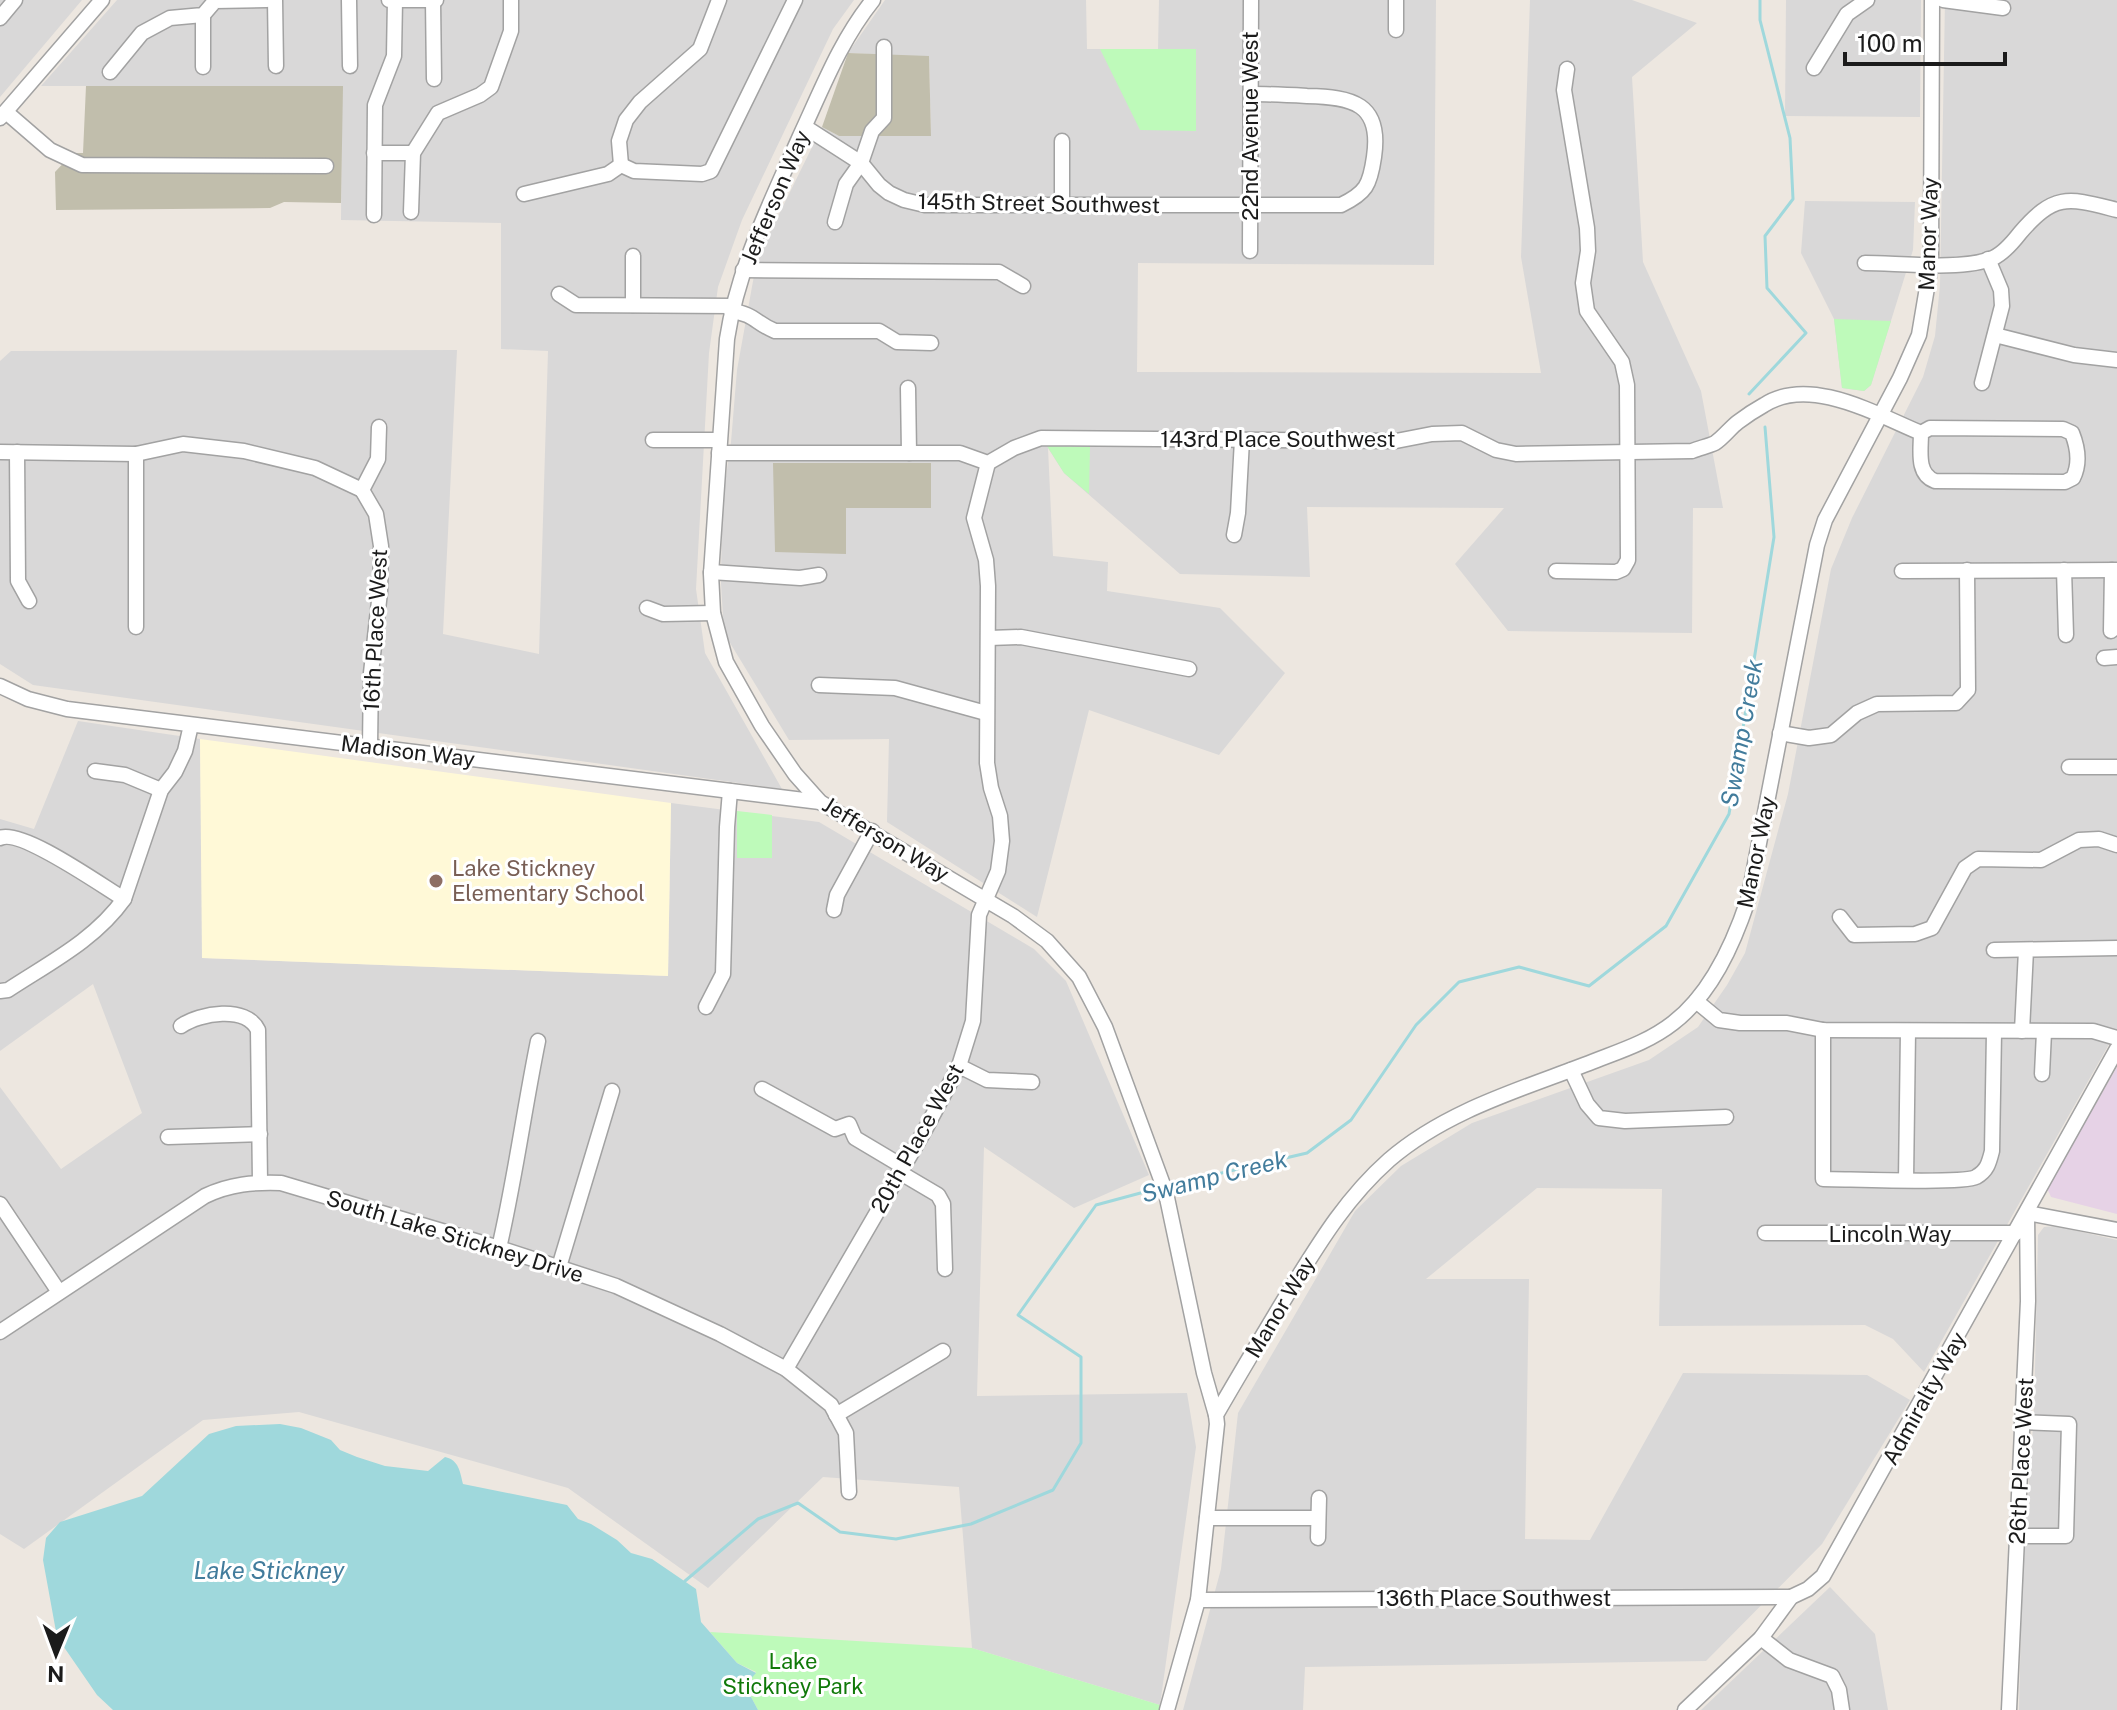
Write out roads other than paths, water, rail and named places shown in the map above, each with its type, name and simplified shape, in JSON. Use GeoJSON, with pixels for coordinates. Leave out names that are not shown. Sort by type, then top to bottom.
{"type":"FeatureCollection","features":[{"type":"Feature","properties":{"kind":"street"},"geometry":{"type":"LineString","coordinates":[[0,18],[15,0]]}},
{"type":"Feature","properties":{"kind":"street"},"geometry":{"type":"LineString","coordinates":[[102,0],[3,115],[50,150],[82,165],[326,166]]}},
{"type":"Feature","properties":{"kind":"street"},"geometry":{"type":"LineString","coordinates":[[203,67],[203,15],[214,0],[267,0]]}},
{"type":"Feature","properties":{"kind":"street"},"geometry":{"type":"LineString","coordinates":[[275,0],[276,66]]}},
{"type":"Feature","properties":{"kind":"street"},"geometry":{"type":"LineString","coordinates":[[349,0],[350,66]]}},
{"type":"Feature","properties":{"kind":"street"},"geometry":{"type":"LineString","coordinates":[[389,0],[434,0],[434,79]]}},
{"type":"Feature","properties":{"kind":"street"},"geometry":{"type":"LineString","coordinates":[[374,215],[375,105],[394,56],[395,0]]}},
{"type":"Feature","properties":{"kind":"street"},"geometry":{"type":"LineString","coordinates":[[411,212],[413,153],[438,113],[491,87],[511,31],[511,0]]}},
{"type":"Feature","properties":{"kind":"street"},"geometry":{"type":"LineString","coordinates":[[621,165],[619,141],[626,120],[640,102],[700,49],[719,0]]}},
{"type":"Feature","properties":{"kind":"street"},"geometry":{"type":"LineString","coordinates":[[621,165],[634,171],[702,174],[711,171],[795,0]]}},
{"type":"Feature","properties":{"kind":"street","name":"22nd Avenue West"},"geometry":{"type":"LineString","coordinates":[[1250,251],[1251,0]]}},
{"type":"Feature","properties":{"kind":"street"},"geometry":{"type":"LineString","coordinates":[[1396,0],[1396,30]]}},
{"type":"Feature","properties":{"kind":"street"},"geometry":{"type":"LineString","coordinates":[[1814,68],[1847,14],[1867,0]]}},
{"type":"Feature","properties":{"kind":"street","name":"Manor Way"},"geometry":{"type":"LineString","coordinates":[[1167,1710],[1198,1600],[1216,1415],[1334,1218],[1389,1160],[1424,1134],[1477,1106],[1645,1041],[1673,1023],[1696,1001],[1723,961],[1737,933],[1748,900],[1817,545],[1825,520],[1900,378],[1919,335],[1931,264],[1932,0]]}},
{"type":"Feature","properties":{"kind":"street"},"geometry":{"type":"LineString","coordinates":[[1943,0],[2003,8]]}},
{"type":"Feature","properties":{"kind":"street","name":"Jefferson Way"},"geometry":{"type":"LineString","coordinates":[[868,1],[841,48],[805,127],[743,270],[732,309],[711,572],[713,613],[726,662],[741,692],[795,774],[820,802],[986,899],[1047,941],[1079,977],[1105,1027],[1157,1163],[1216,1415]]}},
{"type":"Feature","properties":{"kind":"street"},"geometry":{"type":"LineString","coordinates":[[110,72],[142,33],[170,18],[203,15]]}},
{"type":"Feature","properties":{"kind":"street"},"geometry":{"type":"LineString","coordinates":[[835,222],[846,184],[861,163],[872,131],[884,118],[884,47]]}},
{"type":"Feature","properties":{"kind":"street"},"geometry":{"type":"LineString","coordinates":[[1556,571],[1616,572],[1627,564],[1627,385],[1622,362],[1587,311],[1583,283],[1588,251],[1587,228],[1564,90],[1567,69]]}},
{"type":"Feature","properties":{"kind":"street","name":"145th Street Southwest"},"geometry":{"type":"LineString","coordinates":[[805,127],[861,163],[889,193],[925,205],[1341,205],[1360,196],[1370,179],[1374,152],[1372,119],[1359,103],[1341,97],[1251,94]]}},
{"type":"Feature","properties":{"kind":"street"},"geometry":{"type":"LineString","coordinates":[[1062,141],[1062,205]]}},
{"type":"Feature","properties":{"kind":"street"},"geometry":{"type":"LineString","coordinates":[[374,153],[413,153]]}},
{"type":"Feature","properties":{"kind":"street"},"geometry":{"type":"LineString","coordinates":[[524,194],[608,174],[621,165]]}},
{"type":"Feature","properties":{"kind":"street"},"geometry":{"type":"LineString","coordinates":[[1865,263],[1975,263],[1995,257],[2035,216],[2064,201],[2080,200],[2117,210]]}},
{"type":"Feature","properties":{"kind":"street"},"geometry":{"type":"LineString","coordinates":[[633,256],[633,305]]}},
{"type":"Feature","properties":{"kind":"street"},"geometry":{"type":"LineString","coordinates":[[1982,383],[2002,306],[2001,290],[1988,259]]}},
{"type":"Feature","properties":{"kind":"street"},"geometry":{"type":"LineString","coordinates":[[743,270],[999,272],[1023,286]]}},
{"type":"Feature","properties":{"kind":"street"},"geometry":{"type":"LineString","coordinates":[[559,294],[576,305],[732,309],[751,314],[775,331],[879,331],[897,342],[931,343]]}},
{"type":"Feature","properties":{"kind":"street"},"geometry":{"type":"LineString","coordinates":[[1995,335],[2074,355],[2117,360]]}},
{"type":"Feature","properties":{"kind":"street"},"geometry":{"type":"LineString","coordinates":[[908,388],[909,453]]}},
{"type":"Feature","properties":{"kind":"street","name":"143rd Place Southwest"},"geometry":{"type":"LineString","coordinates":[[988,463],[1014,448],[1041,438],[1396,441],[1432,434],[1462,433],[1496,450],[1516,454],[1692,451],[1715,443],[1768,402],[1793,396],[1830,397],[1856,403],[1921,433]]}},
{"type":"Feature","properties":{"kind":"street"},"geometry":{"type":"LineString","coordinates":[[0,452],[136,454],[183,444],[244,451],[315,468],[362,490],[378,459],[379,427]]}},
{"type":"Feature","properties":{"kind":"street","name":"143rd Place Southwest"},"geometry":{"type":"LineString","coordinates":[[1930,428],[2063,429],[2072,433],[2077,445],[2077,463],[2073,478],[2065,482],[1935,481],[1927,478],[1922,471],[1921,433],[1930,428]]}},
{"type":"Feature","properties":{"kind":"street"},"geometry":{"type":"LineString","coordinates":[[653,440],[719,446],[960,453],[988,463]]}},
{"type":"Feature","properties":{"kind":"street"},"geometry":{"type":"LineString","coordinates":[[1234,535],[1242,440]]}},
{"type":"Feature","properties":{"kind":"street"},"geometry":{"type":"LineString","coordinates":[[17,452],[18,581],[29,601]]}},
{"type":"Feature","properties":{"kind":"street"},"geometry":{"type":"LineString","coordinates":[[136,454],[136,627]]}},
{"type":"Feature","properties":{"kind":"street","name":"20th Place West"},"geometry":{"type":"LineString","coordinates":[[786,1369],[959,1066],[973,1021],[979,915],[998,871],[1002,841],[1000,816],[987,763],[989,638],[986,560],[974,518],[988,463]]}},
{"type":"Feature","properties":{"kind":"street","name":"16th Place West"},"geometry":{"type":"LineString","coordinates":[[362,490],[376,514],[381,546],[380,592],[371,673],[370,746]]}},
{"type":"Feature","properties":{"kind":"street"},"geometry":{"type":"LineString","coordinates":[[1780,733],[1809,738],[1831,735],[1857,713],[1877,704],[1956,703],[1968,690],[1967,570]]}},
{"type":"Feature","properties":{"kind":"street"},"geometry":{"type":"LineString","coordinates":[[2064,570],[2066,635]]}},
{"type":"Feature","properties":{"kind":"street"},"geometry":{"type":"LineString","coordinates":[[1902,571],[2114,570],[2111,631]]}},
{"type":"Feature","properties":{"kind":"street"},"geometry":{"type":"LineString","coordinates":[[711,572],[800,578],[819,575]]}},
{"type":"Feature","properties":{"kind":"street"},"geometry":{"type":"LineString","coordinates":[[647,608],[663,614],[713,613]]}},
{"type":"Feature","properties":{"kind":"street"},"geometry":{"type":"LineString","coordinates":[[989,638],[1036,639],[1189,669]]}},
{"type":"Feature","properties":{"kind":"street"},"geometry":{"type":"LineString","coordinates":[[819,685],[895,688],[986,713]]}},
{"type":"Feature","properties":{"kind":"street","name":"Madison Way"},"geometry":{"type":"LineString","coordinates":[[0,686],[28,699],[67,709],[820,802]]}},
{"type":"Feature","properties":{"kind":"street"},"geometry":{"type":"LineString","coordinates":[[0,991],[8,990],[97,931],[124,899],[161,790],[175,772],[185,751],[191,725]]}},
{"type":"Feature","properties":{"kind":"street"},"geometry":{"type":"LineString","coordinates":[[2069,767],[2117,767]]}},
{"type":"Feature","properties":{"kind":"street"},"geometry":{"type":"LineString","coordinates":[[95,771],[125,775],[161,790]]}},
{"type":"Feature","properties":{"kind":"street"},"geometry":{"type":"LineString","coordinates":[[706,1007],[723,974],[730,791]]}},
{"type":"Feature","properties":{"kind":"street"},"geometry":{"type":"LineString","coordinates":[[834,910],[837,895],[872,831]]}},
{"type":"Feature","properties":{"kind":"street"},"geometry":{"type":"LineString","coordinates":[[0,838],[6,835],[26,839],[124,899]]}},
{"type":"Feature","properties":{"kind":"street"},"geometry":{"type":"LineString","coordinates":[[1840,917],[1854,935],[1915,934],[1932,928],[1965,868],[1978,859],[2041,860],[2079,840],[2099,839],[2117,845]]}},
{"type":"Feature","properties":{"kind":"street"},"geometry":{"type":"LineString","coordinates":[[1994,950],[2117,948]]}},
{"type":"Feature","properties":{"kind":"street"},"geometry":{"type":"LineString","coordinates":[[2022,1031],[2026,950]]}},
{"type":"Feature","properties":{"kind":"street"},"geometry":{"type":"LineString","coordinates":[[1696,1001],[1719,1020],[1740,1023],[1787,1023],[1823,1030],[2093,1031],[2117,1038]]}},
{"type":"Feature","properties":{"kind":"street"},"geometry":{"type":"LineString","coordinates":[[181,1026],[197,1017],[237,1015],[254,1020],[258,1030],[260,1182]]}},
{"type":"Feature","properties":{"kind":"street"},"geometry":{"type":"LineString","coordinates":[[1823,1030],[1823,1179],[1906,1180],[1973,1179],[1987,1169],[1992,1151],[1994,1032]]}},
{"type":"Feature","properties":{"kind":"street"},"geometry":{"type":"LineString","coordinates":[[1906,1180],[1908,1031]]}},
{"type":"Feature","properties":{"kind":"street"},"geometry":{"type":"LineString","coordinates":[[2042,1074],[2044,1032]]}},
{"type":"Feature","properties":{"kind":"street"},"geometry":{"type":"LineString","coordinates":[[499,1248],[513,1191],[520,1129],[538,1041]]}},
{"type":"Feature","properties":{"kind":"street","name":"Admiralty Way"},"geometry":{"type":"LineString","coordinates":[[1685,1710],[1761,1638],[1791,1597],[1808,1589],[1823,1576],[2117,1049]]}},
{"type":"Feature","properties":{"kind":"street"},"geometry":{"type":"LineString","coordinates":[[959,1066],[987,1080],[1032,1082]]}},
{"type":"Feature","properties":{"kind":"street"},"geometry":{"type":"LineString","coordinates":[[1571,1070],[1587,1104],[1599,1118],[1625,1121],[1726,1117]]}},
{"type":"Feature","properties":{"kind":"street"},"geometry":{"type":"LineString","coordinates":[[762,1089],[835,1129],[849,1124],[855,1138],[938,1195],[943,1204],[945,1269]]}},
{"type":"Feature","properties":{"kind":"street"},"geometry":{"type":"LineString","coordinates":[[559,1267],[612,1091]]}},
{"type":"Feature","properties":{"kind":"street"},"geometry":{"type":"LineString","coordinates":[[168,1137],[260,1134]]}},
{"type":"Feature","properties":{"kind":"street","name":"South Lake Stickney Drive"},"geometry":{"type":"LineString","coordinates":[[0,1332],[205,1196],[234,1185],[281,1183],[616,1286],[720,1334],[786,1369],[831,1405],[846,1433],[849,1492]]}},
{"type":"Feature","properties":{"kind":"street"},"geometry":{"type":"LineString","coordinates":[[0,1204],[59,1292]]}},
{"type":"Feature","properties":{"kind":"street"},"geometry":{"type":"LineString","coordinates":[[2027,1213],[2117,1230]]}},
{"type":"Feature","properties":{"kind":"street","name":"26th Place West"},"geometry":{"type":"LineString","coordinates":[[2009,1710],[2028,1301],[2027,1213]]}},
{"type":"Feature","properties":{"kind":"street","name":"Lincoln Way"},"geometry":{"type":"LineString","coordinates":[[1765,1233],[2016,1233]]}},
{"type":"Feature","properties":{"kind":"street"},"geometry":{"type":"LineString","coordinates":[[836,1415],[943,1351]]}},
{"type":"Feature","properties":{"kind":"street"},"geometry":{"type":"LineString","coordinates":[[2017,1536],[2066,1536],[2069,1424],[2022,1422]]}},
{"type":"Feature","properties":{"kind":"street"},"geometry":{"type":"LineString","coordinates":[[1318,1538],[1319,1498]]}},
{"type":"Feature","properties":{"kind":"street"},"geometry":{"type":"LineString","coordinates":[[1207,1518],[1318,1518]]}},
{"type":"Feature","properties":{"kind":"street","name":"136th Place Southwest"},"geometry":{"type":"LineString","coordinates":[[1198,1600],[1791,1597]]}},
{"type":"Feature","properties":{"kind":"street"},"geometry":{"type":"LineString","coordinates":[[1761,1638],[1789,1660],[1832,1676],[1839,1690],[1842,1709]]}},
{"type":"Feature","properties":{"kind":"water","name":"Lake Stickney"},"geometry":{"type":"Polygon","coordinates":[[[280,1424],[301,1428],[331,1440],[340,1450],[385,1466],[428,1471],[445,1457],[456,1464],[463,1484],[567,1505],[578,1519],[617,1540],[631,1553],[652,1559],[696,1589],[701,1622],[737,1663],[756,1673],[748,1682],[750,1695],[758,1710],[113,1710],[97,1695],[57,1637],[43,1560],[46,1538],[60,1522],[142,1496],[209,1434],[236,1426],[280,1424]]]}},
{"type":"Feature","properties":{"kind":"waterway","name":"Swamp Creek"},"geometry":{"type":"LineString","coordinates":[[1749,394],[1806,333],[1767,288],[1765,236],[1793,199],[1790,138],[1760,20],[1760,0]]}},
{"type":"Feature","properties":{"kind":"waterway","name":"Swamp Creek"},"geometry":{"type":"LineString","coordinates":[[1170,1185],[1307,1153],[1351,1120],[1416,1025],[1459,982],[1519,967],[1589,986],[1666,926],[1729,814],[1774,537],[1765,427]]}},
{"type":"Feature","properties":{"kind":"waterway","name":"Swamp Creek"},"geometry":{"type":"LineString","coordinates":[[685,1581],[758,1519],[798,1503],[840,1532],[896,1539],[971,1524],[1053,1490],[1081,1443],[1081,1357],[1018,1315],[1096,1205],[1159,1188]]}},
{"type":"Feature","properties":{"kind":"place","name":"Lake Stickney Elementary School"},"geometry":{"type":"Point","coordinates":[436,881]}},
{"type":"Feature","properties":{"kind":"park label","name":"Lake Stickney Park"},"geometry":{"type":"Point","coordinates":[793,1674]}}]}
